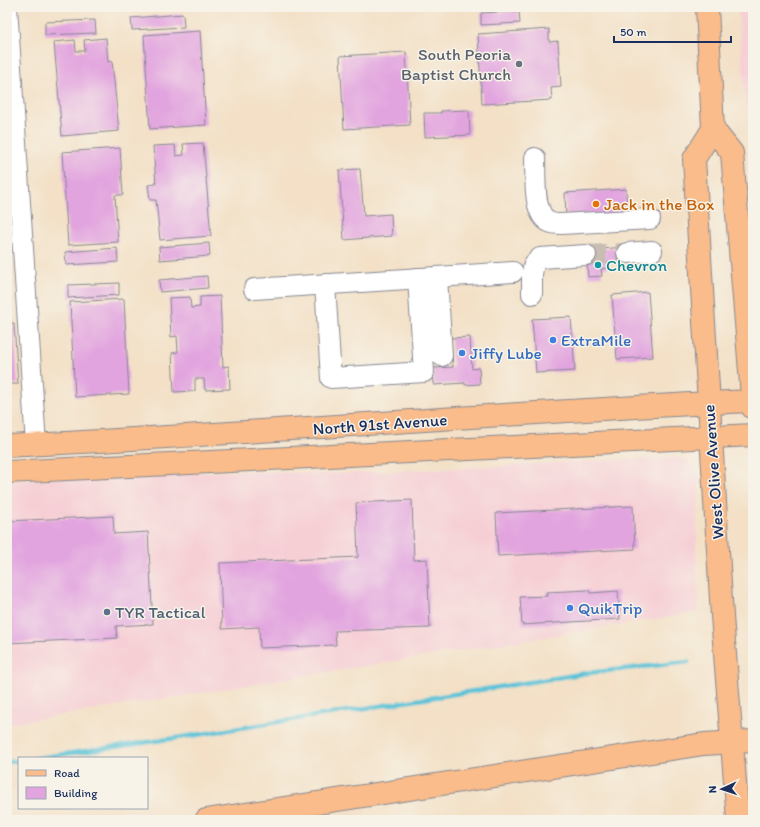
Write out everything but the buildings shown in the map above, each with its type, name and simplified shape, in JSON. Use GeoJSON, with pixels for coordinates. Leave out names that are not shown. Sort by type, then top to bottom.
{"type":"FeatureCollection","features":[{"type":"Feature","properties":{"kind":"main road"},"geometry":{"type":"LineString","coordinates":[[707,7],[713,129],[732,153],[753,403]]}},
{"type":"Feature","properties":{"kind":"main road","name":"West Olive Avenue"},"geometry":{"type":"LineString","coordinates":[[713,129],[694,159],[711,437],[738,820]]}},
{"type":"Feature","properties":{"kind":"main road","name":"North 91st Avenue"},"geometry":{"type":"LineString","coordinates":[[7,446],[260,432],[709,403],[753,403]]}},
{"type":"Feature","properties":{"kind":"main road"},"geometry":{"type":"LineString","coordinates":[[457,419],[459,450]]}},
{"type":"Feature","properties":{"kind":"main road"},"geometry":{"type":"LineString","coordinates":[[260,432],[260,459]]}},
{"type":"Feature","properties":{"kind":"main road","name":"North 91st Avenue"},"geometry":{"type":"LineString","coordinates":[[7,472],[753,435]]}},
{"type":"Feature","properties":{"kind":"main road"},"geometry":{"type":"LineString","coordinates":[[36,445],[37,470]]}},
{"type":"Feature","properties":{"kind":"main road"},"geometry":{"type":"LineString","coordinates":[[206,820],[704,744],[753,741]]}},
{"type":"Feature","properties":{"kind":"street"},"geometry":{"type":"LineString","coordinates":[[7,7],[36,445]]}},
{"type":"Feature","properties":{"kind":"street"},"geometry":{"type":"LineString","coordinates":[[535,158],[537,205],[542,217],[550,223],[561,224],[650,219]]}},
{"type":"Feature","properties":{"kind":"street"},"geometry":{"type":"LineString","coordinates":[[628,253],[652,251]]}},
{"type":"Feature","properties":{"kind":"street"},"geometry":{"type":"LineString","coordinates":[[532,294],[532,274],[534,264],[540,258],[586,255]]}},
{"type":"Feature","properties":{"kind":"street"},"geometry":{"type":"LineString","coordinates":[[254,289],[513,272]]}},
{"type":"Feature","properties":{"kind":"street"},"geometry":{"type":"LineString","coordinates":[[325,284],[331,378],[424,372],[428,277]]}},
{"type":"Feature","properties":{"kind":"street"},"geometry":{"type":"LineString","coordinates":[[428,277],[442,356]]}},
{"type":"Feature","properties":{"kind":"shaded area"},"geometry":{"type":"Polygon","coordinates":[[[738,7],[753,7],[753,119],[745,99],[738,7]]]}},
{"type":"Feature","properties":{"kind":"shaded area"},"geometry":{"type":"Polygon","coordinates":[[[672,457],[687,460],[697,471],[699,479],[696,550],[699,612],[7,724],[7,481],[241,471],[326,474],[672,457]]]}},
{"type":"Feature","properties":{"kind":"waterway"},"geometry":{"type":"LineString","coordinates":[[44,757],[183,737],[587,673],[688,662]]}},
{"type":"Feature","properties":{"kind":"waterway"},"geometry":{"type":"LineString","coordinates":[[7,762],[18,761]]}},
{"type":"Feature","properties":{"kind":"tunnel"},"geometry":{"type":"LineString","coordinates":[[586,255],[627,253]]}},
{"type":"Feature","properties":{"kind":"place","name":"South Peoria Baptist Church"},"geometry":{"type":"Point","coordinates":[519,64]}},
{"type":"Feature","properties":{"kind":"place","name":"Jack in the Box"},"geometry":{"type":"Point","coordinates":[596,204]}},
{"type":"Feature","properties":{"kind":"place","name":"Chevron"},"geometry":{"type":"Point","coordinates":[598,265]}},
{"type":"Feature","properties":{"kind":"place","name":"ExtraMile"},"geometry":{"type":"Point","coordinates":[553,340]}},
{"type":"Feature","properties":{"kind":"place","name":"Jiffy Lube"},"geometry":{"type":"Point","coordinates":[462,353]}},
{"type":"Feature","properties":{"kind":"place","name":"QuikTrip"},"geometry":{"type":"Point","coordinates":[570,608]}},
{"type":"Feature","properties":{"kind":"place","name":"TYR Tactical"},"geometry":{"type":"Point","coordinates":[107,612]}}]}
